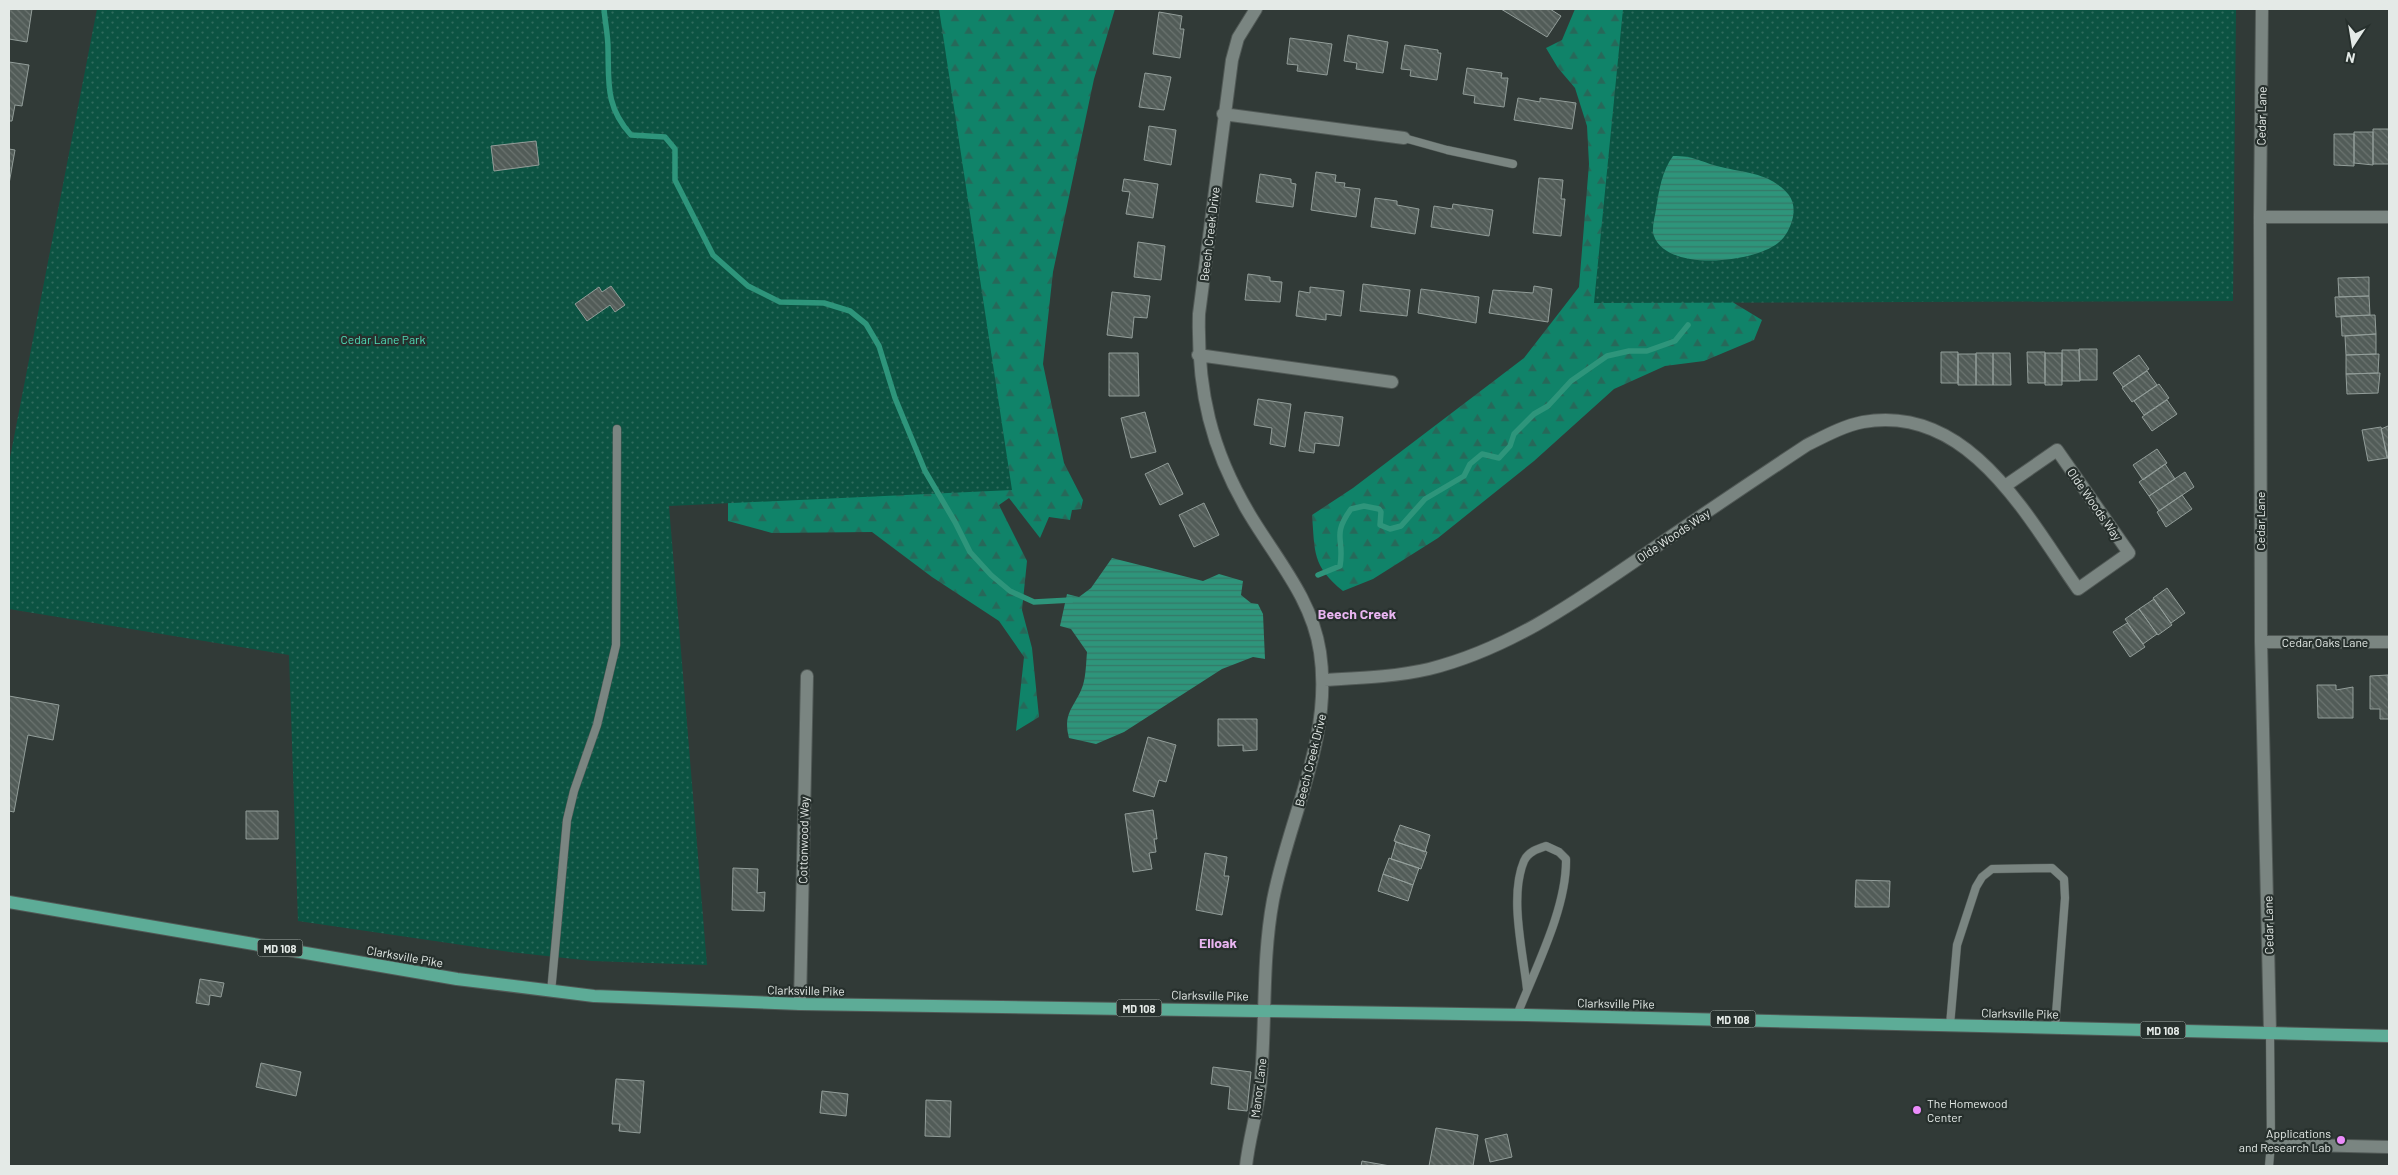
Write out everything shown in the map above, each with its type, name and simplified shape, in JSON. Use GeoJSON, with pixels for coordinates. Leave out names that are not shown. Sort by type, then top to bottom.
{"type":"FeatureCollection","features":[{"type":"Feature","properties":{"kind":"main road","name":"Clarksville Pike"},"geometry":{"type":"LineString","coordinates":[[9,902],[438,975],[551,992],[594,996],[800,1004],[1517,1014],[2389,1036]]}},
{"type":"Feature","properties":{"kind":"street","name":"Beech Creek Drive"},"geometry":{"type":"LineString","coordinates":[[1256,9],[1238,38],[1232,60],[1223,114],[1199,314],[1198,355],[1206,408],[1217,451],[1250,514],[1300,593],[1313,619],[1324,680],[1323,712],[1316,743],[1282,862],[1273,902],[1264,1010]]}},
{"type":"Feature","properties":{"kind":"street","name":"Cedar Lane"},"geometry":{"type":"LineString","coordinates":[[2262,9],[2260,217],[2261,642],[2270,1032]]}},
{"type":"Feature","properties":{"kind":"street"},"geometry":{"type":"LineString","coordinates":[[1223,114],[1404,138]]}},
{"type":"Feature","properties":{"kind":"street"},"geometry":{"type":"LineString","coordinates":[[2260,217],[2389,217]]}},
{"type":"Feature","properties":{"kind":"street"},"geometry":{"type":"LineString","coordinates":[[1198,355],[1392,382]]}},
{"type":"Feature","properties":{"kind":"street","name":"Olde Woods Way"},"geometry":{"type":"LineString","coordinates":[[1324,680],[1393,676],[1429,669],[1497,646],[1572,604],[1807,445],[1837,430],[1855,425],[1891,420],[1922,426],[1950,438],[1975,454],[2005,486],[2078,589],[2129,553],[2057,450],[2005,486]]}},
{"type":"Feature","properties":{"kind":"street","name":"Cedar Oaks Lane"},"geometry":{"type":"LineString","coordinates":[[2261,642],[2389,642]]}},
{"type":"Feature","properties":{"kind":"street","name":"Cottonwood Way"},"geometry":{"type":"LineString","coordinates":[[800,1004],[807,676]]}},
{"type":"Feature","properties":{"kind":"street","name":"Manor Lane"},"geometry":{"type":"LineString","coordinates":[[1246,1166],[1261,1080],[1264,1010]]}},
{"type":"Feature","properties":{"kind":"street"},"geometry":{"type":"LineString","coordinates":[[2271,1144],[2389,1147]]}},
{"type":"Feature","properties":{"kind":"lane"},"geometry":{"type":"LineString","coordinates":[[1404,138],[1447,150],[1513,164]]}},
{"type":"Feature","properties":{"kind":"lane"},"geometry":{"type":"LineString","coordinates":[[551,992],[567,820],[574,791],[597,725],[616,645],[617,429]]}},
{"type":"Feature","properties":{"kind":"lane"},"geometry":{"type":"LineString","coordinates":[[1517,1014],[1527,989],[1561,902],[1567,876],[1566,859],[1559,852],[1546,846],[1534,850],[1524,860],[1517,904],[1527,989]]}},
{"type":"Feature","properties":{"kind":"lane"},"geometry":{"type":"LineString","coordinates":[[1950,1025],[1957,945],[1976,887],[1982,877],[1992,869],[2052,868],[2064,879],[2065,898],[2055,1027]]}},
{"type":"Feature","properties":{"kind":"lane"},"geometry":{"type":"LineString","coordinates":[[2269,1166],[2271,1144],[2270,1032]]}},
{"type":"Feature","properties":{"kind":"green space","name":"Cedar Lane Park"},"geometry":{"type":"Polygon","coordinates":[[[97,9],[939,9],[1012,490],[669,506],[707,965],[592,961],[510,952],[298,921],[289,655],[9,609],[9,463],[97,9]]]}},
{"type":"Feature","properties":{"kind":"green space"},"geometry":{"type":"Polygon","coordinates":[[[471,9],[1115,9],[1094,79],[1053,272],[1043,364],[1064,463],[1083,500],[1081,509],[1072,510],[1070,520],[1049,517],[1040,538],[1009,498],[999,505],[1027,561],[1022,610],[1032,648],[1039,717],[1016,731],[1024,657],[999,621],[932,577],[872,532],[772,533],[728,521],[728,495],[471,9]]]}},
{"type":"Feature","properties":{"kind":"green space"},"geometry":{"type":"Polygon","coordinates":[[[1575,9],[1688,9],[1711,289],[1762,320],[1754,340],[1704,361],[1665,366],[1614,389],[1534,461],[1438,538],[1373,579],[1343,591],[1320,566],[1315,549],[1312,515],[1353,488],[1524,358],[1579,287],[1589,164],[1587,126],[1575,88],[1558,68],[1546,48],[1562,40],[1575,9]]]}},
{"type":"Feature","properties":{"kind":"green space"},"geometry":{"type":"Polygon","coordinates":[[[1623,9],[2236,9],[2233,301],[1594,303],[1623,9]]]}},
{"type":"Feature","properties":{"kind":"shaded area"},"geometry":{"type":"Polygon","coordinates":[[[1673,156],[1691,158],[1759,175],[1774,182],[1788,194],[1794,208],[1793,217],[1786,235],[1781,241],[1766,250],[1731,259],[1692,259],[1675,255],[1662,247],[1654,236],[1653,226],[1662,181],[1666,168],[1673,156]]]}},
{"type":"Feature","properties":{"kind":"shaded area"},"geometry":{"type":"Polygon","coordinates":[[[1112,558],[1203,581],[1219,574],[1243,581],[1241,595],[1251,603],[1258,604],[1263,614],[1265,659],[1253,657],[1222,669],[1124,732],[1096,744],[1069,738],[1067,722],[1083,685],[1087,652],[1071,629],[1060,626],[1067,594],[1079,597],[1091,588],[1112,558]]]}},
{"type":"Feature","properties":{"kind":"building"},"geometry":{"type":"Polygon","coordinates":[[[9,9],[32,9],[27,42],[9,39],[9,9]]]}},
{"type":"Feature","properties":{"kind":"building"},"geometry":{"type":"Polygon","coordinates":[[[1501,9],[1550,9],[1561,16],[1547,37],[1501,9]]]}},
{"type":"Feature","properties":{"kind":"building"},"geometry":{"type":"Polygon","coordinates":[[[1159,12],[1182,16],[1180,29],[1184,29],[1180,58],[1153,54],[1159,12]]]}},
{"type":"Feature","properties":{"kind":"building"},"geometry":{"type":"Polygon","coordinates":[[[1348,35],[1388,42],[1383,73],[1356,69],[1357,63],[1344,61],[1348,35]]]}},
{"type":"Feature","properties":{"kind":"building"},"geometry":{"type":"Polygon","coordinates":[[[1290,38],[1332,44],[1327,75],[1297,71],[1298,65],[1287,64],[1290,38]]]}},
{"type":"Feature","properties":{"kind":"building"},"geometry":{"type":"Polygon","coordinates":[[[1405,45],[1438,50],[1438,53],[1441,53],[1437,80],[1410,76],[1411,70],[1401,69],[1405,45]]]}},
{"type":"Feature","properties":{"kind":"building"},"geometry":{"type":"Polygon","coordinates":[[[9,62],[29,65],[22,106],[15,105],[12,121],[9,121],[9,62]]]}},
{"type":"Feature","properties":{"kind":"building"},"geometry":{"type":"Polygon","coordinates":[[[1467,68],[1502,73],[1501,78],[1508,78],[1504,107],[1474,103],[1475,96],[1463,94],[1467,68]]]}},
{"type":"Feature","properties":{"kind":"building"},"geometry":{"type":"Polygon","coordinates":[[[1145,73],[1171,77],[1164,110],[1139,107],[1145,73]]]}},
{"type":"Feature","properties":{"kind":"building"},"geometry":{"type":"Polygon","coordinates":[[[1518,98],[1540,102],[1540,98],[1576,103],[1572,129],[1514,120],[1518,98]]]}},
{"type":"Feature","properties":{"kind":"building"},"geometry":{"type":"Polygon","coordinates":[[[1149,126],[1176,130],[1171,165],[1144,160],[1149,126]]]}},
{"type":"Feature","properties":{"kind":"building"},"geometry":{"type":"Polygon","coordinates":[[[2373,129],[2389,129],[2389,164],[2373,164],[2373,129]]]}},
{"type":"Feature","properties":{"kind":"building"},"geometry":{"type":"Polygon","coordinates":[[[2354,132],[2373,132],[2373,165],[2354,163],[2354,132]]]}},
{"type":"Feature","properties":{"kind":"building"},"geometry":{"type":"Polygon","coordinates":[[[2334,134],[2354,134],[2354,166],[2334,165],[2334,134]]]}},
{"type":"Feature","properties":{"kind":"building"},"geometry":{"type":"Polygon","coordinates":[[[536,141],[539,165],[494,171],[491,146],[536,141]]]}},
{"type":"Feature","properties":{"kind":"building"},"geometry":{"type":"Polygon","coordinates":[[[9,149],[15,150],[9,184],[9,149]]]}},
{"type":"Feature","properties":{"kind":"building"},"geometry":{"type":"Polygon","coordinates":[[[1316,172],[1336,175],[1335,182],[1345,183],[1344,187],[1360,189],[1356,217],[1311,210],[1316,172]]]}},
{"type":"Feature","properties":{"kind":"building"},"geometry":{"type":"Polygon","coordinates":[[[1260,174],[1291,179],[1291,183],[1296,184],[1293,207],[1256,202],[1260,174]]]}},
{"type":"Feature","properties":{"kind":"building"},"geometry":{"type":"Polygon","coordinates":[[[1539,178],[1563,180],[1561,199],[1565,199],[1561,236],[1533,233],[1539,178]]]}},
{"type":"Feature","properties":{"kind":"building"},"geometry":{"type":"Polygon","coordinates":[[[1124,179],[1158,184],[1153,218],[1126,214],[1130,192],[1122,191],[1124,179]]]}},
{"type":"Feature","properties":{"kind":"building"},"geometry":{"type":"Polygon","coordinates":[[[1375,198],[1397,201],[1397,205],[1419,209],[1415,234],[1371,227],[1375,198]]]}},
{"type":"Feature","properties":{"kind":"building"},"geometry":{"type":"Polygon","coordinates":[[[1453,204],[1493,210],[1489,236],[1431,227],[1434,206],[1452,209],[1453,204]]]}},
{"type":"Feature","properties":{"kind":"building"},"geometry":{"type":"Polygon","coordinates":[[[1138,242],[1165,246],[1161,280],[1134,277],[1138,242]]]}},
{"type":"Feature","properties":{"kind":"building"},"geometry":{"type":"Polygon","coordinates":[[[1248,274],[1270,277],[1270,281],[1282,282],[1280,302],[1245,300],[1248,274]]]}},
{"type":"Feature","properties":{"kind":"building"},"geometry":{"type":"Polygon","coordinates":[[[2369,277],[2369,296],[2339,297],[2338,278],[2369,277]]]}},
{"type":"Feature","properties":{"kind":"building"},"geometry":{"type":"Polygon","coordinates":[[[1363,284],[1410,290],[1407,316],[1360,311],[1363,284]]]}},
{"type":"Feature","properties":{"kind":"building"},"geometry":{"type":"Polygon","coordinates":[[[611,286],[625,305],[615,312],[610,305],[587,321],[575,304],[599,287],[602,292],[611,286]]]}},
{"type":"Feature","properties":{"kind":"building"},"geometry":{"type":"Polygon","coordinates":[[[1534,286],[1552,289],[1548,322],[1489,313],[1493,290],[1533,293],[1534,286]]]}},
{"type":"Feature","properties":{"kind":"building"},"geometry":{"type":"Polygon","coordinates":[[[1310,287],[1344,291],[1341,316],[1326,314],[1326,320],[1296,316],[1299,291],[1310,293],[1310,287]]]}},
{"type":"Feature","properties":{"kind":"building"},"geometry":{"type":"Polygon","coordinates":[[[1421,289],[1479,297],[1476,323],[1418,313],[1421,289]]]}},
{"type":"Feature","properties":{"kind":"building"},"geometry":{"type":"Polygon","coordinates":[[[1112,292],[1150,296],[1147,318],[1134,317],[1132,338],[1107,335],[1112,292]]]}},
{"type":"Feature","properties":{"kind":"building"},"geometry":{"type":"Polygon","coordinates":[[[2369,296],[2370,315],[2336,317],[2335,297],[2369,296]]]}},
{"type":"Feature","properties":{"kind":"building"},"geometry":{"type":"Polygon","coordinates":[[[2375,315],[2376,334],[2342,336],[2341,316],[2375,315]]]}},
{"type":"Feature","properties":{"kind":"building"},"geometry":{"type":"Polygon","coordinates":[[[2376,334],[2376,354],[2346,355],[2345,336],[2376,334]]]}},
{"type":"Feature","properties":{"kind":"building"},"geometry":{"type":"Polygon","coordinates":[[[2079,349],[2097,349],[2097,380],[2080,380],[2079,349]]]}},
{"type":"Feature","properties":{"kind":"building"},"geometry":{"type":"Polygon","coordinates":[[[2062,350],[2079,350],[2080,381],[2062,381],[2062,350]]]}},
{"type":"Feature","properties":{"kind":"building"},"geometry":{"type":"Polygon","coordinates":[[[1941,352],[1958,352],[1958,383],[1941,383],[1941,352]]]}},
{"type":"Feature","properties":{"kind":"building"},"geometry":{"type":"Polygon","coordinates":[[[2027,352],[2045,352],[2045,383],[2028,383],[2027,352]]]}},
{"type":"Feature","properties":{"kind":"building"},"geometry":{"type":"Polygon","coordinates":[[[1109,353],[1138,353],[1139,396],[1109,396],[1109,353]]]}},
{"type":"Feature","properties":{"kind":"building"},"geometry":{"type":"Polygon","coordinates":[[[1976,353],[1993,353],[1993,385],[1976,385],[1976,353]]]}},
{"type":"Feature","properties":{"kind":"building"},"geometry":{"type":"Polygon","coordinates":[[[1993,353],[2010,353],[2011,385],[1993,385],[1993,353]]]}},
{"type":"Feature","properties":{"kind":"building"},"geometry":{"type":"Polygon","coordinates":[[[2045,353],[2062,353],[2062,385],[2045,385],[2045,353]]]}},
{"type":"Feature","properties":{"kind":"building"},"geometry":{"type":"Polygon","coordinates":[[[1958,354],[1976,354],[1976,385],[1958,385],[1958,354]]]}},
{"type":"Feature","properties":{"kind":"building"},"geometry":{"type":"Polygon","coordinates":[[[2379,354],[2378,373],[2346,374],[2346,355],[2379,354]]]}},
{"type":"Feature","properties":{"kind":"building"},"geometry":{"type":"Polygon","coordinates":[[[2139,355],[2149,369],[2123,387],[2113,373],[2139,355]]]}},
{"type":"Feature","properties":{"kind":"building"},"geometry":{"type":"Polygon","coordinates":[[[2147,371],[2157,385],[2132,402],[2122,388],[2147,371]]]}},
{"type":"Feature","properties":{"kind":"building"},"geometry":{"type":"Polygon","coordinates":[[[2380,373],[2378,393],[2347,394],[2346,374],[2380,373]]]}},
{"type":"Feature","properties":{"kind":"building"},"geometry":{"type":"Polygon","coordinates":[[[2159,384],[2169,398],[2144,415],[2134,401],[2159,384]]]}},
{"type":"Feature","properties":{"kind":"building"},"geometry":{"type":"Polygon","coordinates":[[[1258,399],[1291,404],[1285,447],[1270,444],[1272,428],[1254,425],[1258,399]]]}},
{"type":"Feature","properties":{"kind":"building"},"geometry":{"type":"Polygon","coordinates":[[[2167,400],[2177,414],[2152,431],[2142,417],[2167,400]]]}},
{"type":"Feature","properties":{"kind":"building"},"geometry":{"type":"Polygon","coordinates":[[[1145,412],[1156,452],[1131,458],[1121,418],[1145,412]]]}},
{"type":"Feature","properties":{"kind":"building"},"geometry":{"type":"Polygon","coordinates":[[[1305,412],[1343,417],[1339,446],[1315,443],[1314,453],[1299,451],[1305,412]]]}},
{"type":"Feature","properties":{"kind":"building"},"geometry":{"type":"Polygon","coordinates":[[[2389,426],[2389,459],[2388,459],[2381,429],[2389,426]]]}},
{"type":"Feature","properties":{"kind":"building"},"geometry":{"type":"Polygon","coordinates":[[[2381,427],[2387,458],[2368,461],[2362,430],[2381,427]]]}},
{"type":"Feature","properties":{"kind":"building"},"geometry":{"type":"Polygon","coordinates":[[[2157,449],[2167,463],[2143,480],[2133,465],[2157,449]]]}},
{"type":"Feature","properties":{"kind":"building"},"geometry":{"type":"Polygon","coordinates":[[[1168,463],[1183,494],[1160,505],[1145,474],[1168,463]]]}},
{"type":"Feature","properties":{"kind":"building"},"geometry":{"type":"Polygon","coordinates":[[[2165,464],[2175,479],[2149,496],[2139,482],[2165,464]]]}},
{"type":"Feature","properties":{"kind":"building"},"geometry":{"type":"Polygon","coordinates":[[[2185,472],[2194,487],[2159,511],[2149,496],[2185,472]]]}},
{"type":"Feature","properties":{"kind":"building"},"geometry":{"type":"Polygon","coordinates":[[[2182,495],[2192,509],[2166,527],[2157,512],[2182,495]]]}},
{"type":"Feature","properties":{"kind":"building"},"geometry":{"type":"Polygon","coordinates":[[[1204,503],[1219,535],[1194,547],[1179,515],[1204,503]]]}},
{"type":"Feature","properties":{"kind":"building"},"geometry":{"type":"Polygon","coordinates":[[[2167,588],[2185,613],[2171,623],[2153,598],[2167,588]]]}},
{"type":"Feature","properties":{"kind":"building"},"geometry":{"type":"Polygon","coordinates":[[[2154,599],[2172,625],[2158,635],[2139,609],[2154,599]]]}},
{"type":"Feature","properties":{"kind":"building"},"geometry":{"type":"Polygon","coordinates":[[[2139,609],[2157,634],[2143,644],[2125,619],[2139,609]]]}},
{"type":"Feature","properties":{"kind":"building"},"geometry":{"type":"Polygon","coordinates":[[[2127,623],[2145,647],[2130,657],[2113,632],[2127,623]]]}},
{"type":"Feature","properties":{"kind":"building"},"geometry":{"type":"Polygon","coordinates":[[[2388,675],[2389,719],[2380,719],[2380,709],[2370,709],[2370,676],[2388,675]]]}},
{"type":"Feature","properties":{"kind":"building"},"geometry":{"type":"Polygon","coordinates":[[[2317,685],[2336,685],[2336,690],[2353,687],[2353,718],[2318,718],[2317,685]]]}},
{"type":"Feature","properties":{"kind":"building"},"geometry":{"type":"Polygon","coordinates":[[[9,696],[59,705],[53,740],[28,735],[14,812],[9,811],[9,696]]]}},
{"type":"Feature","properties":{"kind":"building"},"geometry":{"type":"Polygon","coordinates":[[[1218,719],[1257,719],[1257,750],[1243,751],[1243,745],[1218,746],[1218,719]]]}},
{"type":"Feature","properties":{"kind":"building"},"geometry":{"type":"Polygon","coordinates":[[[1148,737],[1176,745],[1166,782],[1159,780],[1154,797],[1133,791],[1148,737]]]}},
{"type":"Feature","properties":{"kind":"building"},"geometry":{"type":"Polygon","coordinates":[[[1153,810],[1157,839],[1154,839],[1156,852],[1149,853],[1152,869],[1133,872],[1125,814],[1153,810]]]}},
{"type":"Feature","properties":{"kind":"building"},"geometry":{"type":"Polygon","coordinates":[[[246,811],[278,811],[278,839],[246,839],[246,811]]]}},
{"type":"Feature","properties":{"kind":"building"},"geometry":{"type":"Polygon","coordinates":[[[1400,825],[1430,835],[1425,852],[1394,841],[1400,825]]]}},
{"type":"Feature","properties":{"kind":"building"},"geometry":{"type":"Polygon","coordinates":[[[1396,842],[1427,852],[1421,869],[1391,859],[1396,842]]]}},
{"type":"Feature","properties":{"kind":"building"},"geometry":{"type":"Polygon","coordinates":[[[1205,853],[1227,857],[1224,876],[1229,876],[1222,915],[1196,910],[1205,853]]]}},
{"type":"Feature","properties":{"kind":"building"},"geometry":{"type":"Polygon","coordinates":[[[1389,858],[1419,868],[1413,885],[1383,874],[1389,858]]]}},
{"type":"Feature","properties":{"kind":"building"},"geometry":{"type":"Polygon","coordinates":[[[733,868],[758,869],[757,893],[765,892],[764,911],[732,910],[733,868]]]}},
{"type":"Feature","properties":{"kind":"building"},"geometry":{"type":"Polygon","coordinates":[[[1383,874],[1413,885],[1408,901],[1378,891],[1383,874]]]}},
{"type":"Feature","properties":{"kind":"building"},"geometry":{"type":"Polygon","coordinates":[[[1856,880],[1890,881],[1889,907],[1855,907],[1856,880]]]}},
{"type":"Feature","properties":{"kind":"building"},"geometry":{"type":"Polygon","coordinates":[[[200,979],[224,983],[221,997],[210,995],[209,1005],[196,1003],[200,979]]]}},
{"type":"Feature","properties":{"kind":"building"},"geometry":{"type":"Polygon","coordinates":[[[261,1063],[301,1072],[296,1096],[256,1087],[261,1063]]]}},
{"type":"Feature","properties":{"kind":"building"},"geometry":{"type":"Polygon","coordinates":[[[1213,1067],[1251,1072],[1247,1111],[1228,1109],[1230,1087],[1211,1084],[1213,1067]]]}},
{"type":"Feature","properties":{"kind":"building"},"geometry":{"type":"Polygon","coordinates":[[[616,1079],[644,1081],[640,1133],[619,1131],[620,1124],[612,1124],[616,1079]]]}},
{"type":"Feature","properties":{"kind":"building"},"geometry":{"type":"Polygon","coordinates":[[[822,1091],[848,1094],[846,1116],[820,1113],[822,1091]]]}},
{"type":"Feature","properties":{"kind":"building"},"geometry":{"type":"Polygon","coordinates":[[[926,1100],[951,1101],[950,1137],[925,1136],[926,1100]]]}},
{"type":"Feature","properties":{"kind":"building"},"geometry":{"type":"Polygon","coordinates":[[[1436,1128],[1478,1135],[1473,1166],[1429,1166],[1436,1128]]]}},
{"type":"Feature","properties":{"kind":"building"},"geometry":{"type":"Polygon","coordinates":[[[1507,1134],[1512,1157],[1490,1162],[1485,1139],[1507,1134]]]}},
{"type":"Feature","properties":{"kind":"building"},"geometry":{"type":"Polygon","coordinates":[[[1362,1161],[1390,1166],[1361,1166],[1362,1161]]]}},
{"type":"Feature","properties":{"kind":"waterway"},"geometry":{"type":"LineString","coordinates":[[604,9],[608,43],[610,94],[617,114],[631,135],[665,137],[675,149],[675,180],[713,255],[748,286],[780,302],[824,303],[850,311],[866,324],[879,346],[895,398],[925,471],[970,552],[991,575],[1010,591],[1034,602],[1071,600]]}},
{"type":"Feature","properties":{"kind":"waterway"},"geometry":{"type":"LineString","coordinates":[[1318,575],[1340,566],[1340,532],[1345,518],[1351,509],[1364,506],[1379,509],[1381,512],[1380,525],[1390,529],[1401,526],[1425,499],[1464,476],[1470,464],[1482,454],[1499,458],[1510,446],[1514,434],[1534,414],[1548,406],[1571,381],[1607,356],[1629,351],[1647,351],[1675,341],[1688,325]]}},
{"type":"Feature","properties":{"kind":"place","name":"The Homewood Center"},"geometry":{"type":"Point","coordinates":[1917,1110]}},
{"type":"Feature","properties":{"kind":"place","name":"Applications and Research Lab"},"geometry":{"type":"Point","coordinates":[2341,1140]}},
{"type":"Feature","properties":{"kind":"district","name":"Beech Creek"},"geometry":{"type":"Point","coordinates":[1357,613]}},
{"type":"Feature","properties":{"kind":"district","name":"Elioak"},"geometry":{"type":"Point","coordinates":[1218,942]}}]}
